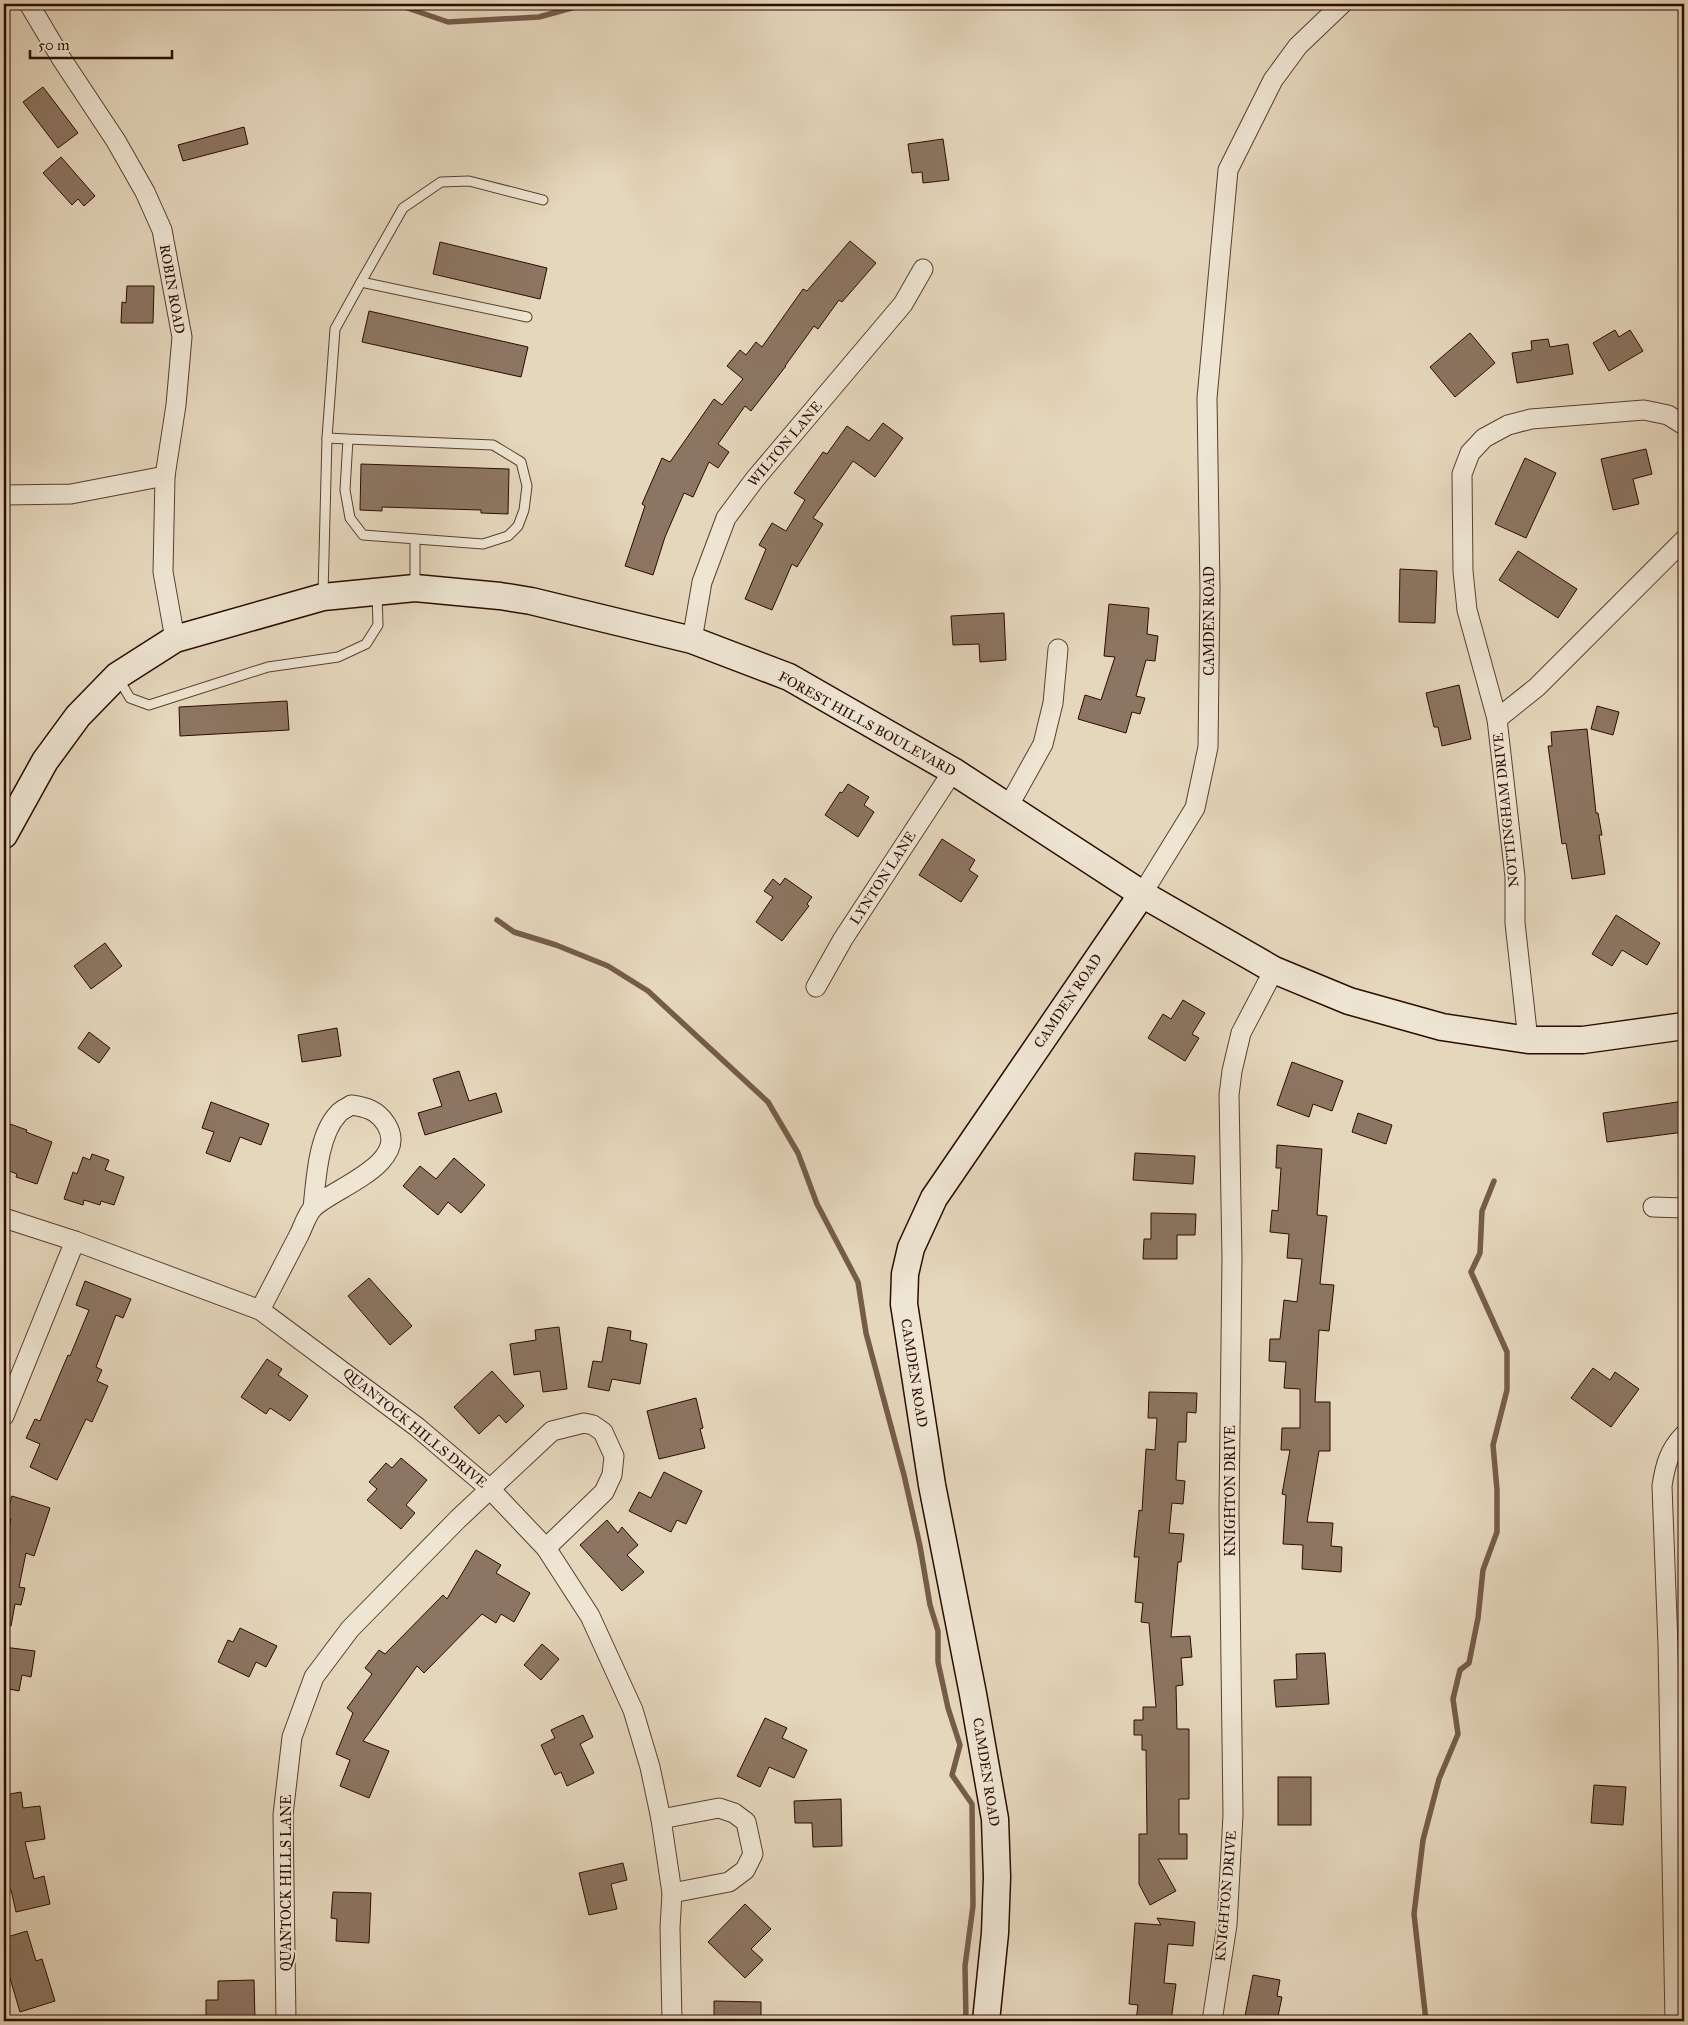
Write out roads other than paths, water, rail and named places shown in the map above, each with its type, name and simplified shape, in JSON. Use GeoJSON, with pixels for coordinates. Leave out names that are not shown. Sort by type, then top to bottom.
{"type":"FeatureCollection","features":[{"type":"Feature","properties":{"kind":"main road","name":"FOREST HILLS BOULEVARD"},"geometry":{"type":"LineString","coordinates":[[4,835],[46,761],[78,716],[117,676],[175,639],[323,597],[377,590],[415,588],[500,596],[531,601],[692,640],[789,677],[953,771],[1142,894],[1274,970],[1358,1004],[1442,1027],[1528,1040],[1583,1040],[1684,1026]]}},
{"type":"Feature","properties":{"kind":"main road","name":"CAMDEN ROAD"},"geometry":{"type":"LineString","coordinates":[[986,2021],[995,1933],[997,1877],[995,1819],[973,1694],[932,1485],[904,1304],[905,1274],[911,1248],[934,1198],[1142,894]]}},
{"type":"Feature","properties":{"kind":"street","name":"ROBIN ROAD"},"geometry":{"type":"LineString","coordinates":[[29,4],[60,58],[116,141],[145,192],[162,230],[182,337],[176,405],[166,476],[163,572],[175,639]]}},
{"type":"Feature","properties":{"kind":"street","name":"CAMDEN ROAD"},"geometry":{"type":"LineString","coordinates":[[1142,894],[1195,808],[1208,747],[1210,590],[1207,398],[1228,170],[1273,80],[1298,46],[1342,4]]}},
{"type":"Feature","properties":{"kind":"street","name":"WILTON LANE"},"geometry":{"type":"LineString","coordinates":[[692,640],[702,582],[726,518],[755,479],[903,304],[922,269]]}},
{"type":"Feature","properties":{"kind":"street"},"geometry":{"type":"LineString","coordinates":[[1496,719],[1467,610],[1463,571],[1462,474],[1470,453],[1484,438],[1508,425],[1531,419],[1644,410],[1668,415],[1684,425]]}},
{"type":"Feature","properties":{"kind":"street"},"geometry":{"type":"LineString","coordinates":[[4,495],[71,494],[166,476]]}},
{"type":"Feature","properties":{"kind":"street","name":"NOTTINGHAM DRIVE"},"geometry":{"type":"LineString","coordinates":[[1528,1040],[1515,923],[1515,877],[1496,719],[1537,687],[1684,540]]}},
{"type":"Feature","properties":{"kind":"street"},"geometry":{"type":"LineString","coordinates":[[1008,807],[1043,744],[1054,703],[1058,649]]}},
{"type":"Feature","properties":{"kind":"street","name":"LYNTON LANE"},"geometry":{"type":"LineString","coordinates":[[816,987],[843,939],[953,771]]}},
{"type":"Feature","properties":{"kind":"street","name":"KNIGHTON DRIVE"},"geometry":{"type":"LineString","coordinates":[[1212,2021],[1227,1925],[1233,1815],[1229,1511],[1232,1268],[1229,1095],[1232,1071],[1241,1033],[1274,970]]}},
{"type":"Feature","properties":{"kind":"street"},"geometry":{"type":"LineString","coordinates":[[260,1310],[313,1208],[318,1161],[330,1125],[338,1113],[351,1105],[368,1107],[382,1117],[389,1129],[390,1142],[384,1160],[313,1208]]}},
{"type":"Feature","properties":{"kind":"street"},"geometry":{"type":"LineString","coordinates":[[1653,1208],[1684,1208]]}},
{"type":"Feature","properties":{"kind":"street","name":"QUANTOCK HILLS DRIVE"},"geometry":{"type":"LineString","coordinates":[[4,1218],[74,1241],[260,1310],[339,1367],[417,1427],[490,1489],[546,1548],[590,1616],[633,1710],[650,1767],[661,1819],[672,1893],[670,1928],[672,2021]]}},
{"type":"Feature","properties":{"kind":"street"},"geometry":{"type":"LineString","coordinates":[[4,1416],[74,1241]]}},
{"type":"Feature","properties":{"kind":"street","name":"QUANTOCK HILLS LANE"},"geometry":{"type":"LineString","coordinates":[[286,2021],[283,1815],[292,1737],[314,1677],[350,1629],[451,1526],[552,1431],[584,1423],[594,1425],[603,1432],[614,1456],[612,1475],[604,1492],[546,1548]]}},
{"type":"Feature","properties":{"kind":"street"},"geometry":{"type":"LineString","coordinates":[[1675,2021],[1680,1996],[1678,1792],[1662,1486],[1668,1459],[1674,1446],[1684,1435]]}},
{"type":"Feature","properties":{"kind":"street"},"geometry":{"type":"LineString","coordinates":[[661,1819],[719,1808],[734,1813],[746,1822],[753,1854],[745,1870],[729,1882],[672,1893]]}},
{"type":"Feature","properties":{"kind":"lane"},"geometry":{"type":"LineString","coordinates":[[323,597],[327,438],[335,330],[361,282],[403,208],[440,182],[469,181],[542,200]]}},
{"type":"Feature","properties":{"kind":"lane"},"geometry":{"type":"LineString","coordinates":[[361,282],[527,317]]}},
{"type":"Feature","properties":{"kind":"lane"},"geometry":{"type":"LineString","coordinates":[[327,438],[493,445],[522,462],[527,486],[524,510],[518,526],[508,536],[483,544],[363,535],[350,518],[346,490],[348,439]]}},
{"type":"Feature","properties":{"kind":"lane"},"geometry":{"type":"LineString","coordinates":[[415,539],[415,588]]}},
{"type":"Feature","properties":{"kind":"lane"},"geometry":{"type":"LineString","coordinates":[[117,676],[130,698],[149,705],[268,667],[338,657],[366,644],[378,625],[377,590]]}},
{"type":"Feature","properties":{"kind":"waterway"},"geometry":{"type":"LineString","coordinates":[[396,4],[448,22],[539,17],[586,4]]}},
{"type":"Feature","properties":{"kind":"waterway"},"geometry":{"type":"LineString","coordinates":[[860,4],[870,6],[933,4]]}},
{"type":"Feature","properties":{"kind":"waterway"},"geometry":{"type":"LineString","coordinates":[[497,920],[514,932],[556,945],[608,966],[648,991],[768,1102],[798,1153],[817,1204],[858,1282],[866,1333],[904,1475],[920,1546],[930,1605],[938,1631],[938,1662],[948,1708],[960,1745],[952,1775],[972,1804],[973,1906],[965,1966],[966,2021]]}},
{"type":"Feature","properties":{"kind":"waterway"},"geometry":{"type":"LineString","coordinates":[[1426,2021],[1414,1914],[1423,1840],[1439,1779],[1458,1734],[1453,1699],[1460,1670],[1469,1663],[1478,1618],[1483,1570],[1497,1532],[1497,1490],[1493,1445],[1507,1390],[1507,1352],[1471,1272],[1480,1253],[1482,1211],[1494,1181]]}}]}
